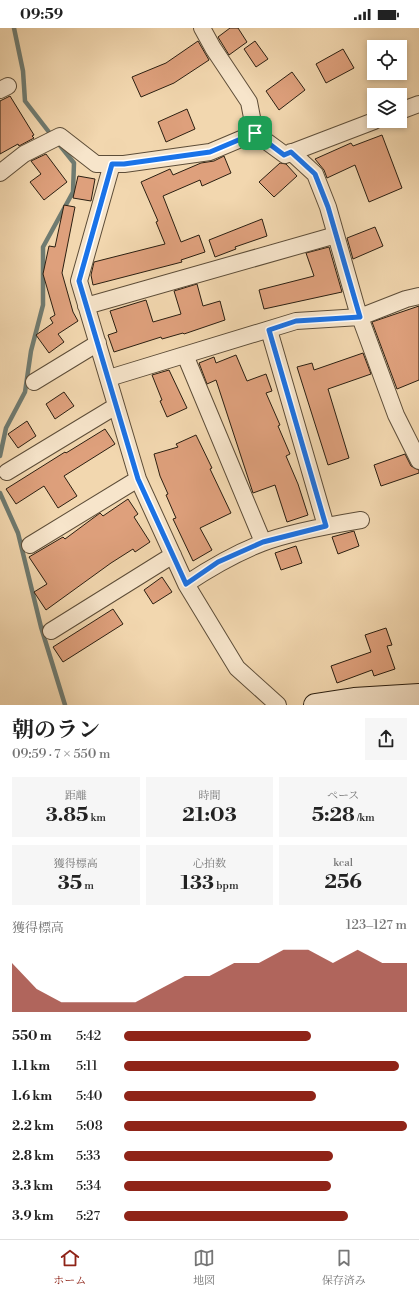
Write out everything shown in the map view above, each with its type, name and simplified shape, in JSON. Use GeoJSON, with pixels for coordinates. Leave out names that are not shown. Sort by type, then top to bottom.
{"type":"FeatureCollection","features":[{"type":"Feature","properties":{"kind":"main road"},"geometry":{"type":"LineString","coordinates":[[315,705],[419,695]]}},
{"type":"Feature","properties":{"kind":"street"},"geometry":{"type":"LineString","coordinates":[[202,28],[213,48],[249,102],[255,133],[284,155],[367,124]]}},
{"type":"Feature","properties":{"kind":"street"},"geometry":{"type":"LineString","coordinates":[[407,108],[419,104]]}},
{"type":"Feature","properties":{"kind":"street"},"geometry":{"type":"LineString","coordinates":[[0,173],[24,154],[60,136],[96,164],[124,164],[210,152],[255,133]]}},
{"type":"Feature","properties":{"kind":"street"},"geometry":{"type":"LineString","coordinates":[[291,152],[315,174],[328,207],[360,317],[396,415],[419,461]]}},
{"type":"Feature","properties":{"kind":"street"},"geometry":{"type":"LineString","coordinates":[[112,164],[79,281],[138,479],[186,584],[236,668],[278,705]]}},
{"type":"Feature","properties":{"kind":"street"},"geometry":{"type":"LineString","coordinates":[[86,306],[336,235]]}},
{"type":"Feature","properties":{"kind":"street"},"geometry":{"type":"LineString","coordinates":[[109,378],[296,321],[360,317],[406,299],[419,296]]}},
{"type":"Feature","properties":{"kind":"street"},"geometry":{"type":"LineString","coordinates":[[269,330],[326,526]]}},
{"type":"Feature","properties":{"kind":"street"},"geometry":{"type":"LineString","coordinates":[[34,382],[98,343]]}},
{"type":"Feature","properties":{"kind":"street"},"geometry":{"type":"LineString","coordinates":[[185,355],[263,542]]}},
{"type":"Feature","properties":{"kind":"street"},"geometry":{"type":"LineString","coordinates":[[7,472],[116,406]]}},
{"type":"Feature","properties":{"kind":"street"},"geometry":{"type":"LineString","coordinates":[[30,545],[138,479]]}},
{"type":"Feature","properties":{"kind":"street"},"geometry":{"type":"LineString","coordinates":[[186,584],[218,562],[263,542],[326,526],[361,520]]}},
{"type":"Feature","properties":{"kind":"street"},"geometry":{"type":"LineString","coordinates":[[51,631],[173,555]]}},
{"type":"Feature","properties":{"kind":"building"},"geometry":{"type":"Polygon","coordinates":[[[230,28],[238,28],[247,42],[229,55],[218,37],[230,28]]]}},
{"type":"Feature","properties":{"kind":"building"},"geometry":{"type":"Polygon","coordinates":[[[198,41],[209,60],[174,83],[141,97],[132,77],[166,63],[198,41]]]}},
{"type":"Feature","properties":{"kind":"building"},"geometry":{"type":"Polygon","coordinates":[[[255,41],[268,59],[256,67],[244,49],[255,41]]]}},
{"type":"Feature","properties":{"kind":"building"},"geometry":{"type":"Polygon","coordinates":[[[343,49],[354,68],[326,83],[316,64],[343,49]]]}},
{"type":"Feature","properties":{"kind":"building"},"geometry":{"type":"Polygon","coordinates":[[[292,72],[305,90],[279,110],[266,91],[292,72]]]}},
{"type":"Feature","properties":{"kind":"building"},"geometry":{"type":"Polygon","coordinates":[[[10,96],[34,135],[32,136],[34,138],[19,146],[18,144],[0,154],[0,101],[10,96]]]}},
{"type":"Feature","properties":{"kind":"building"},"geometry":{"type":"Polygon","coordinates":[[[187,109],[195,129],[166,142],[158,122],[187,109]]]}},
{"type":"Feature","properties":{"kind":"building"},"geometry":{"type":"Polygon","coordinates":[[[382,135],[402,188],[369,202],[355,165],[327,178],[324,170],[315,159],[351,143],[353,146],[382,135]]]}},
{"type":"Feature","properties":{"kind":"building"},"geometry":{"type":"Polygon","coordinates":[[[46,154],[67,182],[44,200],[30,182],[41,174],[31,161],[46,154]]]}},
{"type":"Feature","properties":{"kind":"building"},"geometry":{"type":"Polygon","coordinates":[[[224,156],[231,173],[202,186],[200,180],[163,196],[181,242],[199,235],[205,252],[181,260],[182,262],[93,285],[91,275],[94,262],[165,244],[156,222],[158,221],[141,182],[170,169],[173,175],[201,163],[214,161],[224,156]]]}},
{"type":"Feature","properties":{"kind":"building"},"geometry":{"type":"Polygon","coordinates":[[[280,163],[286,164],[297,176],[274,197],[259,182],[280,163]]]}},
{"type":"Feature","properties":{"kind":"building"},"geometry":{"type":"Polygon","coordinates":[[[78,176],[95,179],[91,201],[73,198],[78,176]]]}},
{"type":"Feature","properties":{"kind":"building"},"geometry":{"type":"Polygon","coordinates":[[[64,205],[75,207],[62,273],[73,312],[78,321],[58,334],[64,342],[49,353],[36,335],[53,323],[50,318],[55,315],[43,274],[49,246],[55,247],[64,205]]]}},
{"type":"Feature","properties":{"kind":"building"},"geometry":{"type":"Polygon","coordinates":[[[262,219],[267,236],[235,247],[236,249],[215,257],[209,240],[262,219]]]}},
{"type":"Feature","properties":{"kind":"building"},"geometry":{"type":"Polygon","coordinates":[[[375,227],[383,246],[353,259],[347,238],[375,227]]]}},
{"type":"Feature","properties":{"kind":"building"},"geometry":{"type":"Polygon","coordinates":[[[329,247],[342,292],[264,309],[259,290],[314,276],[306,253],[329,247]]]}},
{"type":"Feature","properties":{"kind":"building"},"geometry":{"type":"Polygon","coordinates":[[[197,284],[203,306],[220,301],[225,320],[184,334],[162,339],[161,337],[114,352],[108,335],[117,332],[110,311],[146,300],[153,322],[181,314],[174,291],[197,284]]]}},
{"type":"Feature","properties":{"kind":"building"},"geometry":{"type":"Polygon","coordinates":[[[419,306],[419,380],[397,389],[372,322],[419,306]]]}},
{"type":"Feature","properties":{"kind":"building"},"geometry":{"type":"Polygon","coordinates":[[[363,353],[371,374],[328,389],[349,458],[328,465],[297,367],[312,363],[314,370],[363,353]]]}},
{"type":"Feature","properties":{"kind":"building"},"geometry":{"type":"Polygon","coordinates":[[[236,355],[247,381],[266,374],[272,391],[266,393],[280,425],[278,426],[290,454],[286,456],[298,484],[308,515],[287,522],[275,485],[253,493],[216,380],[207,384],[199,363],[214,357],[216,363],[236,355]]]}},
{"type":"Feature","properties":{"kind":"building"},"geometry":{"type":"Polygon","coordinates":[[[169,370],[187,408],[167,417],[160,401],[162,400],[152,375],[169,370]]]}},
{"type":"Feature","properties":{"kind":"building"},"geometry":{"type":"Polygon","coordinates":[[[64,392],[74,406],[55,419],[46,404],[64,392]]]}},
{"type":"Feature","properties":{"kind":"building"},"geometry":{"type":"Polygon","coordinates":[[[27,421],[36,436],[18,448],[8,434],[27,421]]]}},
{"type":"Feature","properties":{"kind":"building"},"geometry":{"type":"Polygon","coordinates":[[[105,429],[115,444],[64,476],[77,496],[58,508],[44,486],[16,504],[6,489],[105,429]]]}},
{"type":"Feature","properties":{"kind":"building"},"geometry":{"type":"Polygon","coordinates":[[[196,435],[231,513],[200,528],[212,550],[193,561],[173,519],[176,518],[166,495],[168,494],[160,476],[154,454],[178,447],[176,444],[196,435]]]}},
{"type":"Feature","properties":{"kind":"building"},"geometry":{"type":"Polygon","coordinates":[[[405,454],[411,466],[419,470],[419,473],[381,486],[374,465],[405,454]]]}},
{"type":"Feature","properties":{"kind":"building"},"geometry":{"type":"Polygon","coordinates":[[[128,499],[138,514],[134,517],[150,542],[135,552],[133,549],[111,563],[46,610],[34,592],[47,584],[29,557],[63,537],[65,539],[100,513],[103,516],[128,499]]]}},
{"type":"Feature","properties":{"kind":"building"},"geometry":{"type":"Polygon","coordinates":[[[354,531],[359,546],[338,554],[332,537],[354,531]]]}},
{"type":"Feature","properties":{"kind":"building"},"geometry":{"type":"Polygon","coordinates":[[[296,546],[302,563],[281,570],[275,553],[296,546]]]}},
{"type":"Feature","properties":{"kind":"building"},"geometry":{"type":"Polygon","coordinates":[[[162,577],[172,592],[153,604],[144,590],[162,577]]]}},
{"type":"Feature","properties":{"kind":"building"},"geometry":{"type":"Polygon","coordinates":[[[113,609],[123,624],[63,662],[53,647],[113,609]]]}},
{"type":"Feature","properties":{"kind":"building"},"geometry":{"type":"Polygon","coordinates":[[[386,628],[392,645],[387,646],[395,669],[374,676],[372,670],[337,683],[331,666],[371,652],[365,635],[386,628]]]}},
{"type":"Feature","properties":{"kind":"waterway"},"geometry":{"type":"LineString","coordinates":[[14,28],[23,71],[25,101],[52,136]]}},
{"type":"Feature","properties":{"kind":"waterway"},"geometry":{"type":"LineString","coordinates":[[0,456],[6,428],[25,392],[31,351],[43,305],[43,247],[73,192],[74,163],[58,143]]}},
{"type":"Feature","properties":{"kind":"waterway"},"geometry":{"type":"LineString","coordinates":[[0,493],[18,533],[41,627],[65,705]]}},
{"type":"Feature","properties":{"kind":"route"},"geometry":{"type":"LineString","coordinates":[[255,133],[284,155],[291,152],[315,174],[328,207],[360,317],[296,321],[269,330],[326,526],[263,542],[218,562],[186,584],[138,479],[79,281],[112,164],[124,164],[210,152],[255,133]]}}]}
